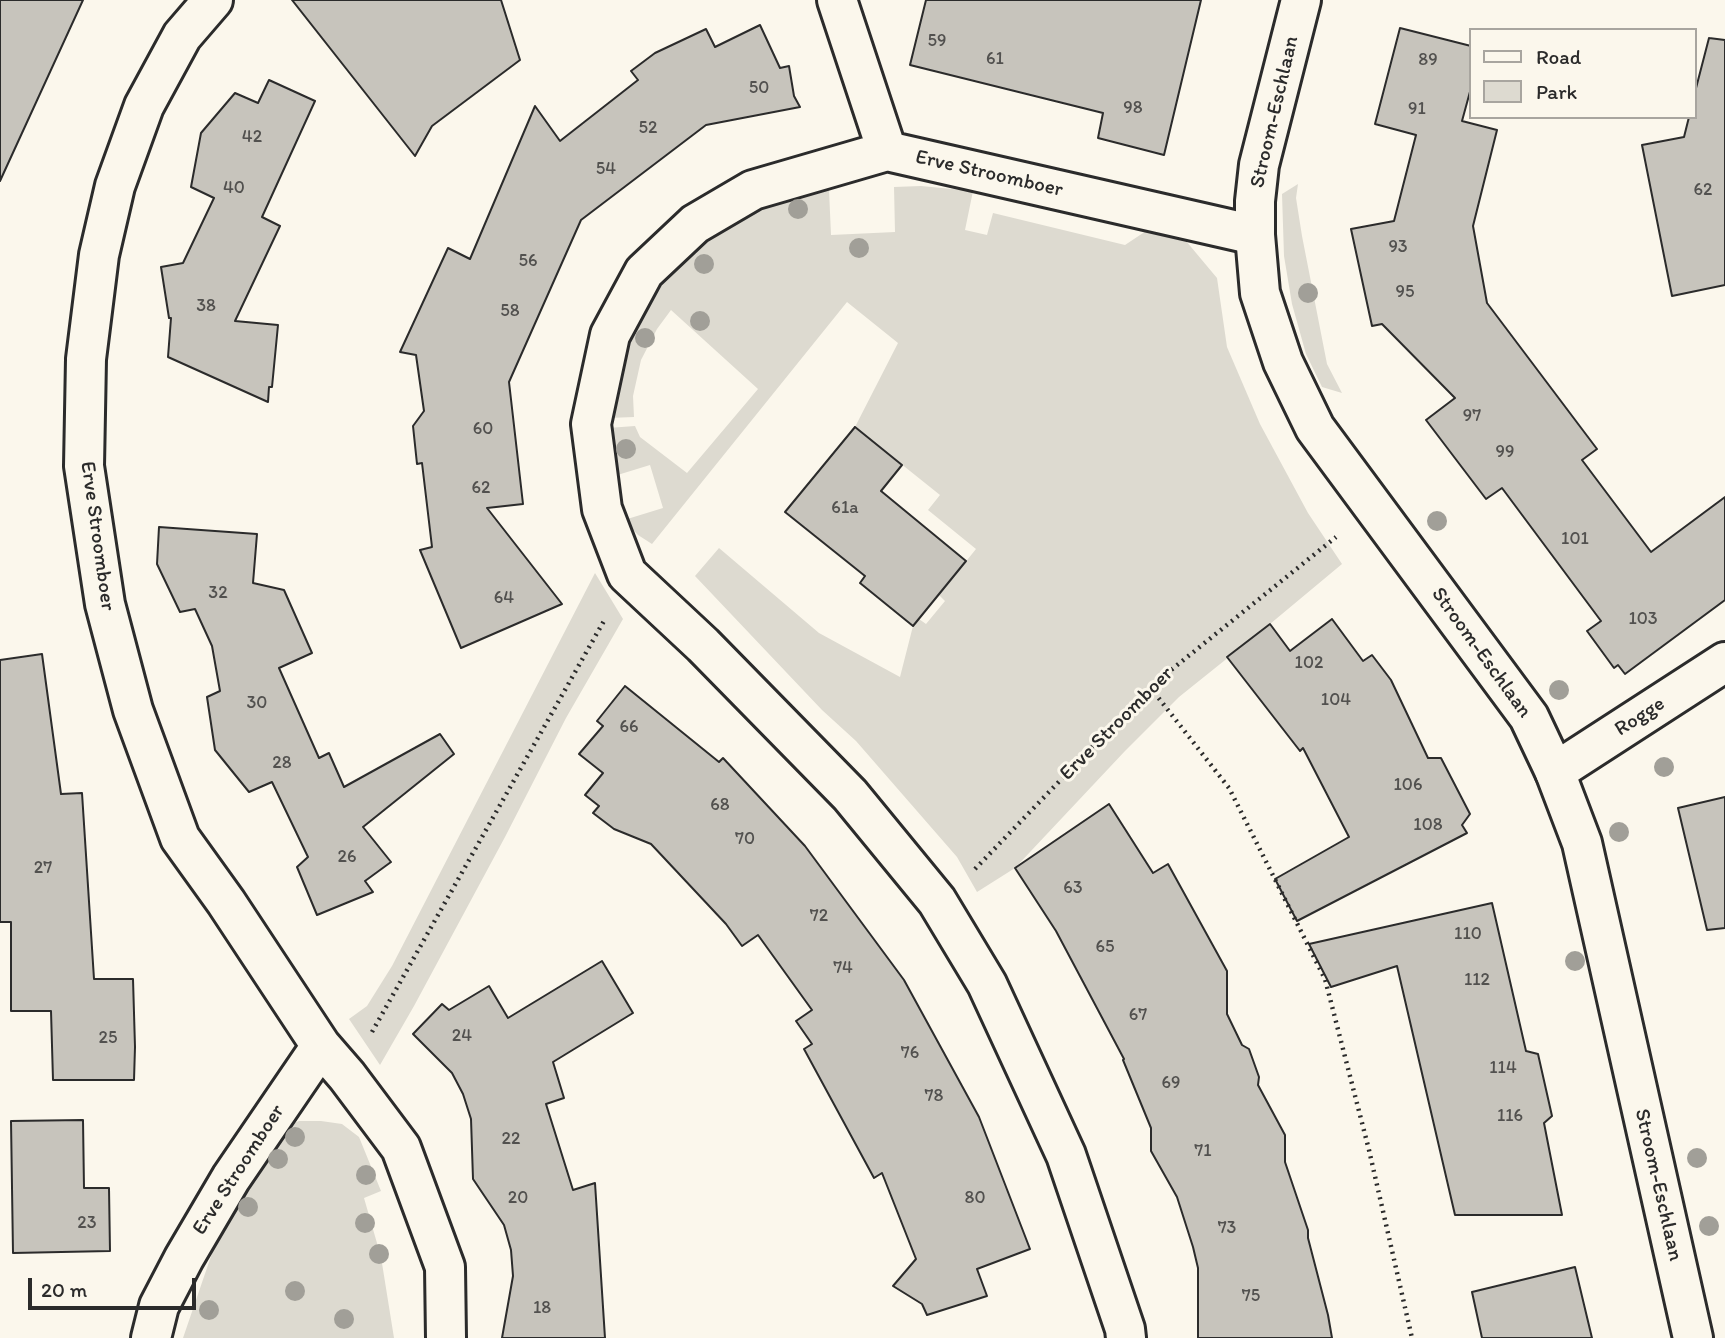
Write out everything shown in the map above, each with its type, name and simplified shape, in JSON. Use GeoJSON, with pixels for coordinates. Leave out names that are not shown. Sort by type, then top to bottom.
{"type":"FeatureCollection","features":[{"type":"Feature","properties":{"kind":"street","name":"Erve Stroomboer"},"geometry":{"type":"LineString","coordinates":[[214,0],[182,36],[145,106],[115,186],[99,255],[86,359],[84,466],[105,604],[133,710],[180,838],[226,902],[321,1046],[401,1148],[445,1267],[446,1338]]}},
{"type":"Feature","properties":{"kind":"street","name":"Erve Stroomboer"},"geometry":{"type":"LineString","coordinates":[[837,0],[887,151]]}},
{"type":"Feature","properties":{"kind":"street","name":"Stroom-Eschlaan"},"geometry":{"type":"LineString","coordinates":[[1301,0],[1259,165],[1255,235],[1260,293],[1283,362],[1315,428],[1529,717],[1555,772],[1582,843],[1693,1338]]}},
{"type":"Feature","properties":{"kind":"street","name":"Erve Stroomboer"},"geometry":{"type":"LineString","coordinates":[[1126,1338],[1066,1155],[987,984],[937,901],[850,796],[703,645],[627,574],[602,509],[591,424],[610,335],[644,272],[695,224],[753,190],[887,151],[1255,235]]}},
{"type":"Feature","properties":{"kind":"street","name":"Rogge"},"geometry":{"type":"LineString","coordinates":[[1555,772],[1725,662]]}},
{"type":"Feature","properties":{"kind":"street","name":"Erve Stroomboer"},"geometry":{"type":"LineString","coordinates":[[151,1338],[159,1306],[184,1258],[231,1178],[321,1046]]}},
{"type":"Feature","properties":{"kind":"path","name":"Erve Stroomboer"},"geometry":{"type":"LineString","coordinates":[[937,901],[981,864],[1150,687],[1328,543],[1377,510]]}},
{"type":"Feature","properties":{"kind":"path"},"geometry":{"type":"LineString","coordinates":[[347,1076],[601,628],[627,574]]}},
{"type":"Feature","properties":{"kind":"path"},"geometry":{"type":"LineString","coordinates":[[1150,687],[1229,788],[1325,979],[1369,1150],[1412,1338]]}},
{"type":"Feature","properties":{"kind":"green space"},"geometry":{"type":"Polygon","coordinates":[[[1298,184],[1296,198],[1302,236],[1327,364],[1342,393],[1322,387],[1306,354],[1292,304],[1284,256],[1282,194],[1298,184]]]}},
{"type":"Feature","properties":{"kind":"green space"},"geometry":{"type":"Polygon","coordinates":[[[921,186],[973,191],[965,230],[987,235],[993,213],[1125,245],[1146,231],[1186,241],[1217,278],[1227,347],[1260,424],[1308,513],[1342,564],[1179,697],[1015,868],[977,892],[957,857],[856,741],[822,710],[695,576],[719,548],[819,633],[900,677],[913,626],[919,619],[926,624],[945,601],[939,595],[976,549],[928,510],[940,495],[855,427],[898,343],[847,302],[652,544],[638,535],[624,520],[663,508],[650,465],[611,477],[608,428],[635,426],[640,437],[687,473],[758,389],[671,310],[657,329],[641,360],[633,396],[634,417],[608,418],[624,346],[665,278],[690,254],[732,224],[768,206],[829,190],[831,235],[895,232],[894,187],[921,186]]]}},
{"type":"Feature","properties":{"kind":"green space"},"geometry":{"type":"Polygon","coordinates":[[[595,573],[623,619],[566,718],[505,837],[380,1065],[349,1019],[367,1006],[392,966],[595,573]]]}},
{"type":"Feature","properties":{"kind":"green space"},"geometry":{"type":"Polygon","coordinates":[[[299,1121],[342,1124],[359,1137],[381,1191],[364,1198],[381,1257],[394,1338],[183,1338],[221,1227],[277,1130],[299,1121]]]}},
{"type":"Feature","properties":{"kind":"building"},"geometry":{"type":"Polygon","coordinates":[[[0,0],[83,0],[0,181],[0,0]]]}},
{"type":"Feature","properties":{"kind":"building"},"geometry":{"type":"Polygon","coordinates":[[[292,0],[501,0],[520,60],[432,126],[415,156],[292,0]]]}},
{"type":"Feature","properties":{"kind":"building"},"geometry":{"type":"Polygon","coordinates":[[[926,0],[1201,0],[1164,155],[1098,138],[1103,113],[910,65],[926,0]]]}},
{"type":"Feature","properties":{"kind":"building"},"geometry":{"type":"Polygon","coordinates":[[[760,25],[780,68],[789,66],[794,96],[800,107],[706,125],[581,220],[509,382],[523,504],[487,508],[562,604],[461,648],[420,550],[432,547],[422,463],[417,464],[413,426],[424,411],[416,355],[400,352],[448,248],[470,259],[535,106],[560,141],[638,80],[631,71],[655,53],[706,29],[715,47],[760,25]]]}},
{"type":"Feature","properties":{"kind":"building"},"geometry":{"type":"Polygon","coordinates":[[[1400,28],[1470,46],[1470,92],[1462,121],[1497,130],[1473,226],[1487,303],[1597,449],[1582,460],[1651,552],[1725,497],[1725,600],[1625,674],[1618,665],[1614,668],[1587,631],[1601,621],[1502,488],[1486,499],[1426,420],[1455,398],[1382,324],[1372,326],[1351,229],[1394,221],[1416,135],[1375,124],[1400,28]]]}},
{"type":"Feature","properties":{"kind":"building"},"geometry":{"type":"Polygon","coordinates":[[[1709,38],[1725,40],[1725,285],[1672,296],[1642,145],[1684,137],[1688,119],[1697,119],[1697,84],[1709,38]]]}},
{"type":"Feature","properties":{"kind":"building"},"geometry":{"type":"Polygon","coordinates":[[[269,80],[315,101],[262,217],[280,226],[235,321],[278,325],[268,402],[168,357],[171,318],[161,267],[183,263],[214,198],[191,187],[201,133],[235,93],[258,103],[269,80]]]}},
{"type":"Feature","properties":{"kind":"building"},"geometry":{"type":"Polygon","coordinates":[[[855,427],[902,465],[881,491],[966,561],[913,626],[860,583],[865,576],[785,512],[855,427]]]}},
{"type":"Feature","properties":{"kind":"building"},"geometry":{"type":"Polygon","coordinates":[[[159,527],[257,534],[253,583],[284,590],[312,653],[279,668],[319,758],[329,753],[344,787],[440,734],[454,754],[363,827],[391,862],[365,881],[373,892],[317,915],[297,867],[308,857],[272,782],[249,792],[215,750],[207,697],[220,691],[212,646],[195,609],[180,612],[157,564],[159,527]]]}},
{"type":"Feature","properties":{"kind":"building"},"geometry":{"type":"Polygon","coordinates":[[[1332,619],[1363,661],[1372,655],[1391,680],[1428,758],[1441,758],[1470,814],[1462,825],[1467,833],[1297,921],[1275,879],[1349,837],[1303,748],[1300,751],[1227,657],[1270,624],[1290,651],[1332,619]]]}},
{"type":"Feature","properties":{"kind":"building"},"geometry":{"type":"Polygon","coordinates":[[[42,654],[61,794],[82,793],[94,979],[133,979],[134,1080],[53,1080],[51,1011],[11,1011],[11,922],[0,922],[0,660],[42,654]]]}},
{"type":"Feature","properties":{"kind":"building"},"geometry":{"type":"Polygon","coordinates":[[[625,686],[719,762],[723,758],[805,846],[904,980],[979,1117],[1030,1249],[977,1269],[987,1296],[927,1315],[922,1304],[893,1286],[916,1259],[882,1173],[874,1178],[804,1049],[812,1044],[796,1021],[812,1010],[758,935],[742,946],[726,924],[651,844],[614,829],[593,813],[599,806],[585,795],[603,773],[579,754],[603,726],[597,721],[625,686]]]}},
{"type":"Feature","properties":{"kind":"building"},"geometry":{"type":"Polygon","coordinates":[[[1725,797],[1725,928],[1707,930],[1678,808],[1725,797]]]}},
{"type":"Feature","properties":{"kind":"building"},"geometry":{"type":"Polygon","coordinates":[[[1109,804],[1153,873],[1168,864],[1227,971],[1227,1014],[1242,1045],[1249,1049],[1259,1077],[1258,1085],[1285,1135],[1285,1162],[1308,1230],[1332,1338],[1198,1338],[1198,1268],[1177,1197],[1151,1151],[1151,1128],[1124,1059],[1056,931],[1015,868],[1109,804]]]}},
{"type":"Feature","properties":{"kind":"building"},"geometry":{"type":"Polygon","coordinates":[[[1492,903],[1526,1051],[1538,1054],[1552,1116],[1544,1123],[1562,1215],[1455,1215],[1397,966],[1331,987],[1309,944],[1492,903]]]}},
{"type":"Feature","properties":{"kind":"building"},"geometry":{"type":"Polygon","coordinates":[[[602,961],[633,1013],[553,1062],[564,1098],[546,1104],[573,1190],[595,1183],[605,1338],[502,1338],[513,1276],[511,1250],[504,1225],[473,1179],[471,1119],[463,1094],[452,1073],[413,1034],[442,1004],[449,1010],[489,986],[508,1018],[602,961]]]}},
{"type":"Feature","properties":{"kind":"building"},"geometry":{"type":"Polygon","coordinates":[[[83,1120],[84,1188],[109,1188],[110,1251],[13,1253],[11,1121],[83,1120]]]}},
{"type":"Feature","properties":{"kind":"building"},"geometry":{"type":"Polygon","coordinates":[[[1575,1267],[1592,1338],[1482,1338],[1472,1292],[1575,1267]]]}}]}
